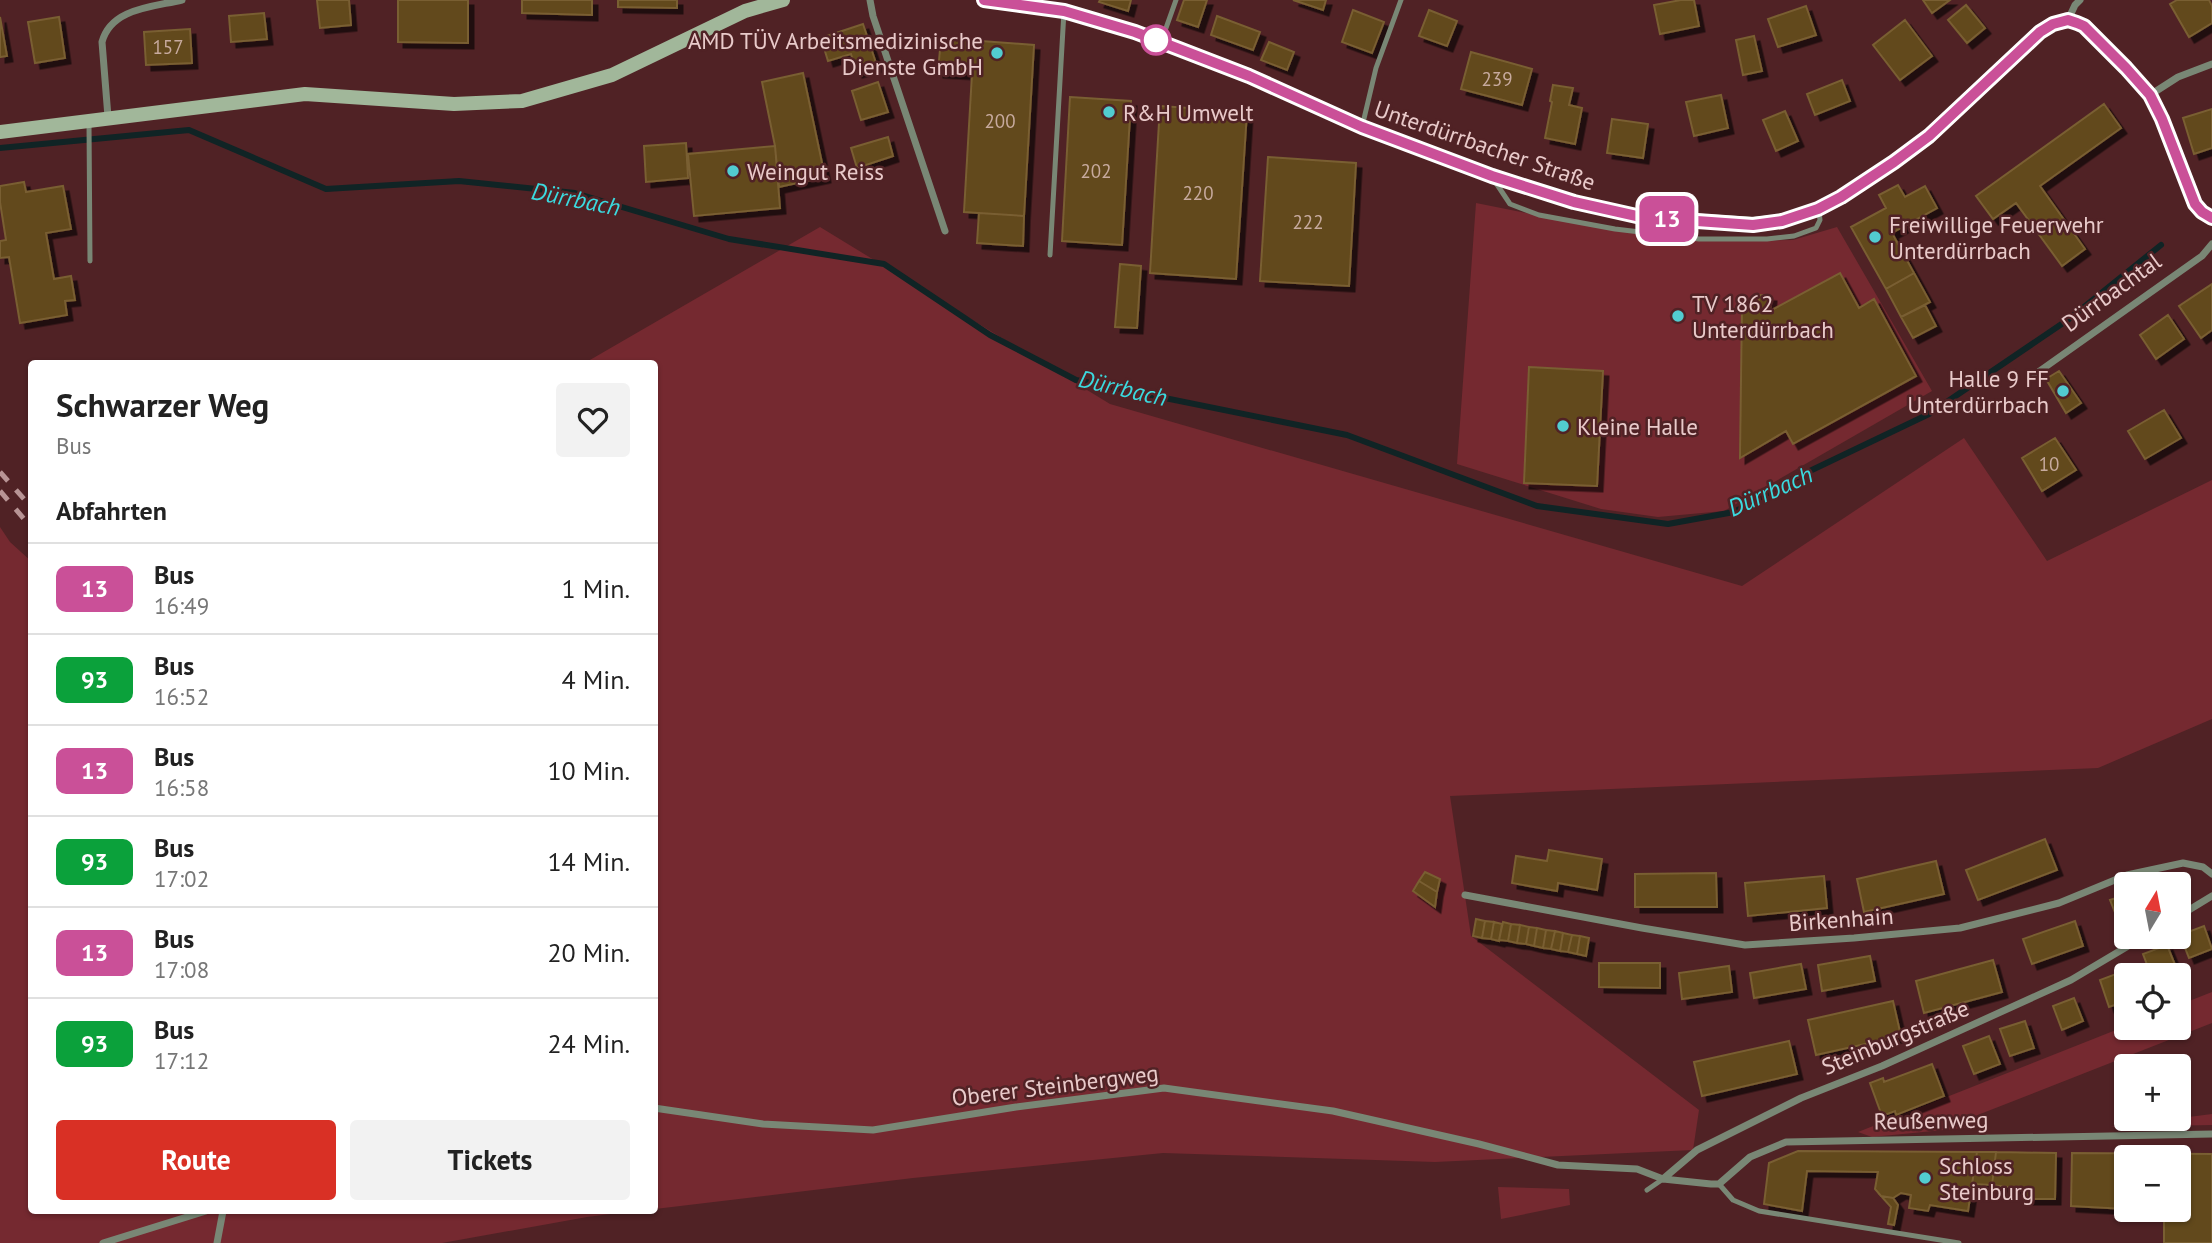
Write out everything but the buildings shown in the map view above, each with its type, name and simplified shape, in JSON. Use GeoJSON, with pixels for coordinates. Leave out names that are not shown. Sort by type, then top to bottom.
{"type":"FeatureCollection","features":[{"type":"Feature","properties":{"kind":"street"},"geometry":{"type":"LineString","coordinates":[[108,117],[102,42],[105,33],[120,16],[182,0]]}},
{"type":"Feature","properties":{"kind":"street"},"geometry":{"type":"LineString","coordinates":[[0,132],[304,94],[454,104],[522,101],[612,75],[765,2],[783,0]]}},
{"type":"Feature","properties":{"kind":"street"},"geometry":{"type":"LineString","coordinates":[[870,0],[945,231]]}},
{"type":"Feature","properties":{"kind":"street","name":"Unterdürrbacher Straße"},"geometry":{"type":"LineString","coordinates":[[984,0],[1021,2],[1064,11],[1161,42],[1249,76],[1362,127],[1492,176],[1574,202],[1641,217],[1753,225],[1782,221],[1818,209],[1841,197],[1929,136],[2040,32],[2053,24],[2068,20]]}},
{"type":"Feature","properties":{"kind":"street"},"geometry":{"type":"LineString","coordinates":[[2080,0],[2068,20],[2084,26],[2150,95],[2195,204],[2212,218]]}},
{"type":"Feature","properties":{"kind":"street"},"geometry":{"type":"LineString","coordinates":[[2150,95],[2178,77],[2212,64]]}},
{"type":"Feature","properties":{"kind":"street","name":"Dürrbachtal"},"geometry":{"type":"LineString","coordinates":[[2034,375],[2202,256],[2212,244]]}},
{"type":"Feature","properties":{"kind":"street","name":"Birkenhain"},"geometry":{"type":"LineString","coordinates":[[1465,894],[1745,945],[1960,928],[2059,903],[2127,875],[2149,870],[2183,863],[2203,867],[2212,874]]}},
{"type":"Feature","properties":{"kind":"street"},"geometry":{"type":"LineString","coordinates":[[2191,909],[2212,896]]}},
{"type":"Feature","properties":{"kind":"street","name":"Steinburgstraße"},"geometry":{"type":"LineString","coordinates":[[1663,1178],[1697,1150],[1720,1138],[1801,1098],[1882,1066],[2071,980],[2122,949]]}},
{"type":"Feature","properties":{"kind":"street","name":"Oberer Steinbergweg"},"geometry":{"type":"LineString","coordinates":[[658,1109],[763,1124],[873,1130],[1016,1107],[1164,1088],[1333,1111],[1558,1165],[1637,1169],[1663,1178]]}},
{"type":"Feature","properties":{"kind":"street","name":"Reußenweg"},"geometry":{"type":"LineString","coordinates":[[1719,1184],[1750,1157],[1786,1142],[2212,1134]]}},
{"type":"Feature","properties":{"kind":"street"},"geometry":{"type":"LineString","coordinates":[[1663,1178],[1719,1184]]}},
{"type":"Feature","properties":{"kind":"street"},"geometry":{"type":"LineString","coordinates":[[103,1243],[196,1214]]}},
{"type":"Feature","properties":{"kind":"street"},"geometry":{"type":"LineString","coordinates":[[217,1243],[222,1214]]}},
{"type":"Feature","properties":{"kind":"lane"},"geometry":{"type":"LineString","coordinates":[[1161,42],[1176,0]]}},
{"type":"Feature","properties":{"kind":"lane"},"geometry":{"type":"LineString","coordinates":[[1362,127],[1376,68],[1401,0]]}},
{"type":"Feature","properties":{"kind":"lane"},"geometry":{"type":"LineString","coordinates":[[1050,255],[1064,11]]}},
{"type":"Feature","properties":{"kind":"lane"},"geometry":{"type":"LineString","coordinates":[[89,120],[90,261]]}},
{"type":"Feature","properties":{"kind":"lane"},"geometry":{"type":"LineString","coordinates":[[1492,176],[1510,204],[1539,215],[1615,229],[1699,239],[1767,239],[1794,236],[1816,228],[1820,220],[1818,209]]}},
{"type":"Feature","properties":{"kind":"lane"},"geometry":{"type":"LineString","coordinates":[[1647,1190],[1663,1178]]}},
{"type":"Feature","properties":{"kind":"lane"},"geometry":{"type":"LineString","coordinates":[[1719,1184],[1733,1200],[1759,1211],[1959,1243]]}},
{"type":"Feature","properties":{"kind":"shaded area","name":"TV 1862 Unterdürrbach"},"geometry":{"type":"Polygon","coordinates":[[[1476,203],[1616,231],[1725,241],[1793,240],[1837,227],[1932,391],[1724,511],[1658,517],[1601,509],[1457,464],[1476,203]]]}},
{"type":"Feature","properties":{"kind":"shaded area"},"geometry":{"type":"Polygon","coordinates":[[[820,227],[1110,404],[1742,586],[1964,438],[2047,561],[2212,480],[2212,719],[2098,768],[1450,796],[1471,936],[1699,1110],[1693,1150],[1435,1162],[1163,1153],[913,1178],[658,1209],[658,360],[590,360],[820,227]]]}},
{"type":"Feature","properties":{"kind":"shaded area"},"geometry":{"type":"Polygon","coordinates":[[[0,527],[10,542],[28,558],[28,1214],[610,1214],[442,1243],[0,1243],[0,527]]]}},
{"type":"Feature","properties":{"kind":"shaded area"},"geometry":{"type":"Polygon","coordinates":[[[2212,992],[2212,1023],[2191,1031],[2191,1000],[2212,992]]]}},
{"type":"Feature","properties":{"kind":"shaded area"},"geometry":{"type":"Polygon","coordinates":[[[2114,1031],[2114,1040],[2169,1040],[2133,1054],[2114,1054],[2114,1061],[1970,1118],[1974,1127],[1872,1137],[1858,1132],[2114,1031]]]}},
{"type":"Feature","properties":{"kind":"shaded area"},"geometry":{"type":"Polygon","coordinates":[[[2212,1114],[2212,1125],[2191,1125],[2191,1117],[2212,1114]]]}},
{"type":"Feature","properties":{"kind":"shaded area"},"geometry":{"type":"Polygon","coordinates":[[[1498,1187],[1569,1189],[1570,1205],[1501,1219],[1498,1187]]]}},
{"type":"Feature","properties":{"kind":"waterway","name":"Dürrbach"},"geometry":{"type":"LineString","coordinates":[[0,148],[189,130],[326,189],[459,181],[575,193],[729,239],[884,264],[990,335],[1076,380],[1347,435],[1537,506],[1668,524],[1734,512],[1791,480],[1929,414],[2069,319],[2161,245]]}},
{"type":"Feature","properties":{"kind":"railway"},"geometry":{"type":"LineString","coordinates":[[0,472],[28,504]]}},
{"type":"Feature","properties":{"kind":"railway"},"geometry":{"type":"LineString","coordinates":[[0,491],[25,520]]}},
{"type":"Feature","properties":{"kind":"bus line","name":"13"},"geometry":{"type":"LineString","coordinates":[[984,0],[1064,11],[1135,32],[1249,76],[1362,127],[1492,176],[1574,202],[1641,217],[1753,225],[1782,221],[1818,209],[1872,177],[1929,136],[2040,32],[2053,24],[2068,20],[2084,26],[2150,95],[2195,204],[2212,218]]}},
{"type":"Feature","properties":{"kind":"place","name":"AMD TÜV Arbeitsmedizinische Dienste GmbH"},"geometry":{"type":"Point","coordinates":[997,53]}},
{"type":"Feature","properties":{"kind":"place","name":"R&H Umwelt"},"geometry":{"type":"Point","coordinates":[1109,112]}},
{"type":"Feature","properties":{"kind":"place","name":"Weingut Reiss"},"geometry":{"type":"Point","coordinates":[733,171]}},
{"type":"Feature","properties":{"kind":"place","name":"Freiwillige Feuerwehr Unterdürrbach"},"geometry":{"type":"Point","coordinates":[1875,237]}},
{"type":"Feature","properties":{"kind":"place","name":"TV 1862 Unterdürrbach"},"geometry":{"type":"Point","coordinates":[1678,316]}},
{"type":"Feature","properties":{"kind":"place","name":"Halle 9 FF Unterdürrbach"},"geometry":{"type":"Point","coordinates":[2063,391]}},
{"type":"Feature","properties":{"kind":"place","name":"Kleine Halle"},"geometry":{"type":"Point","coordinates":[1563,426]}},
{"type":"Feature","properties":{"kind":"place","name":"Schloss Steinburg"},"geometry":{"type":"Point","coordinates":[1925,1178]}}]}
